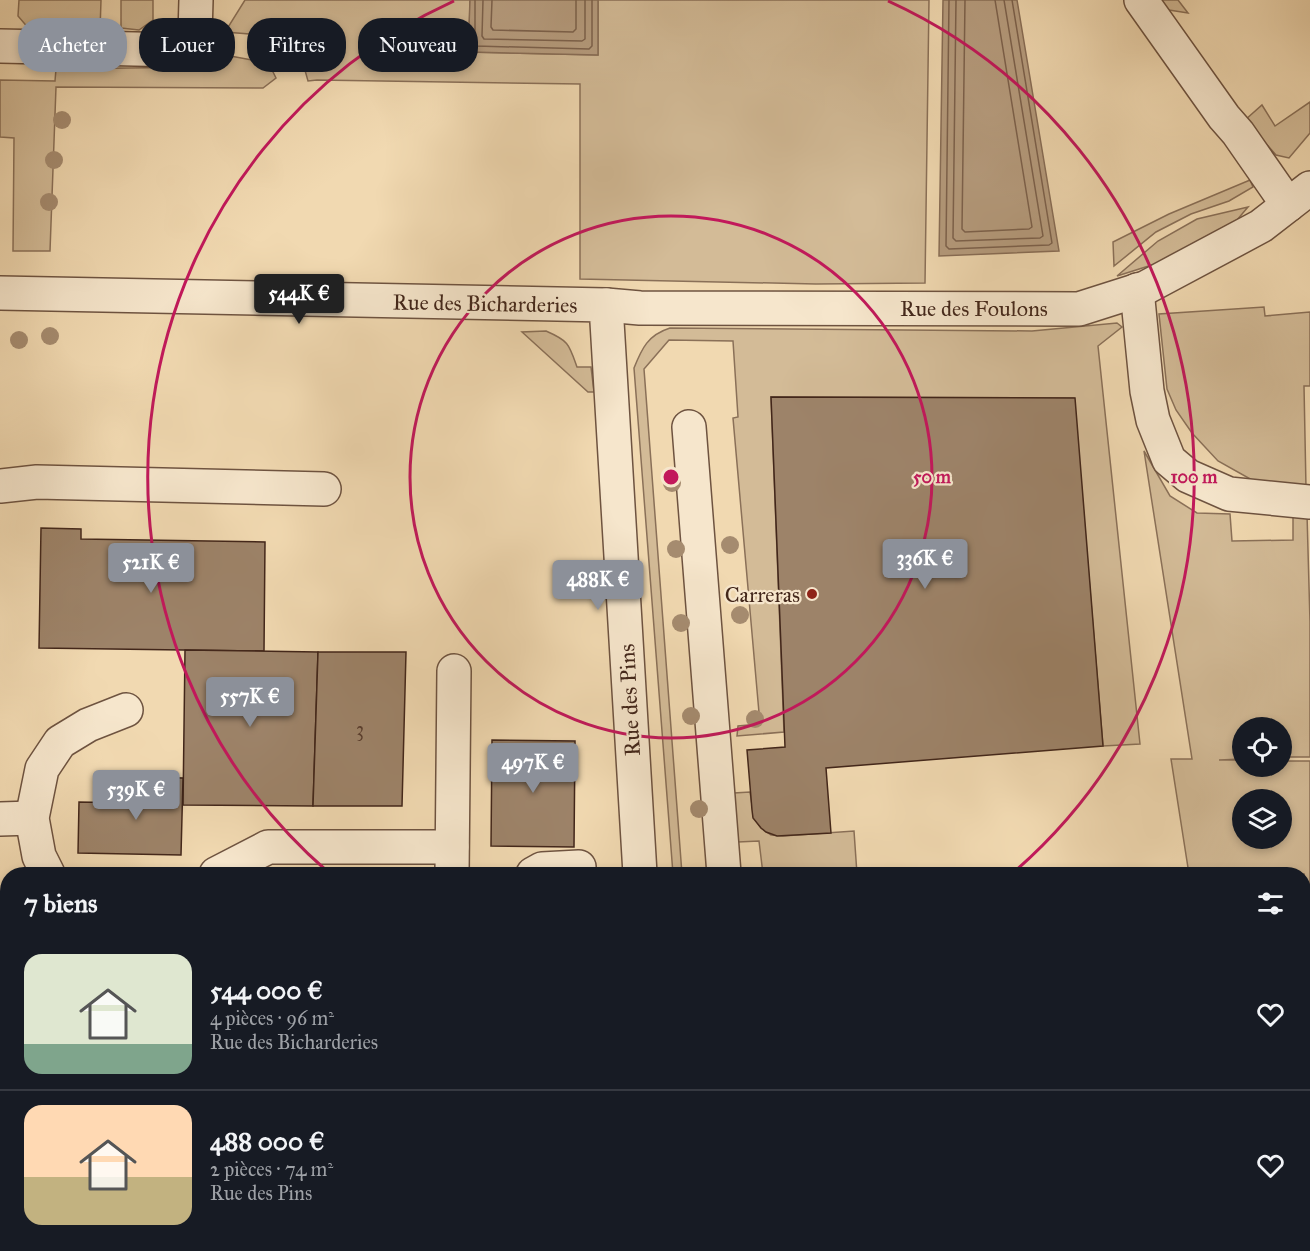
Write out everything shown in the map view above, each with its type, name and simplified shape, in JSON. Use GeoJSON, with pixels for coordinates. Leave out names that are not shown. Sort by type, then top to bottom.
{"type":"FeatureCollection","features":[{"type":"Feature","properties":{"kind":"street"},"geometry":{"type":"LineString","coordinates":[[0,46],[180,50],[190,46],[195,35],[196,0]]}},
{"type":"Feature","properties":{"kind":"street"},"geometry":{"type":"LineString","coordinates":[[1141,0],[1238,134],[1299,197]]}},
{"type":"Feature","properties":{"kind":"street","name":"Rue des Foulons"},"geometry":{"type":"LineString","coordinates":[[606,306],[1079,309],[1146,288],[1261,226],[1299,197]]}},
{"type":"Feature","properties":{"kind":"street"},"geometry":{"type":"LineString","coordinates":[[1137,290],[1147,391],[1153,420],[1169,459],[1188,476],[1229,494],[1310,502]]}},
{"type":"Feature","properties":{"kind":"street","name":"Rue des Bicharderies"},"geometry":{"type":"LineString","coordinates":[[0,293],[606,306],[608,345]]}},
{"type":"Feature","properties":{"kind":"street","name":"Rue des Pins"},"geometry":{"type":"LineString","coordinates":[[608,345],[640,867]]}},
{"type":"Feature","properties":{"kind":"street"},"geometry":{"type":"LineString","coordinates":[[689,427],[723,867]]}},
{"type":"Feature","properties":{"kind":"street"},"geometry":{"type":"LineString","coordinates":[[0,486],[37,482],[324,489]]}},
{"type":"Feature","properties":{"kind":"street"},"geometry":{"type":"LineString","coordinates":[[229,867],[268,847],[452,861],[454,671]]}},
{"type":"Feature","properties":{"kind":"street"},"geometry":{"type":"LineString","coordinates":[[44,867],[39,856],[32,818],[42,769],[60,742],[88,725],[126,710]]}},
{"type":"Feature","properties":{"kind":"street"},"geometry":{"type":"LineString","coordinates":[[0,819],[32,818]]}},
{"type":"Feature","properties":{"kind":"shaded area"},"geometry":{"type":"Polygon","coordinates":[[[19,0],[101,0],[100,18],[20,18],[19,0]]]}},
{"type":"Feature","properties":{"kind":"shaded area"},"geometry":{"type":"Polygon","coordinates":[[[121,0],[153,0],[153,18],[139,18],[139,30],[127,29],[127,18],[121,18],[121,0]]]}},
{"type":"Feature","properties":{"kind":"shaded area"},"geometry":{"type":"Polygon","coordinates":[[[245,0],[470,0],[470,18],[358,18],[358,72],[478,72],[478,52],[598,55],[598,0],[929,0],[925,283],[816,284],[580,279],[580,84],[308,81],[305,72],[346,72],[346,18],[247,18],[247,34],[235,33],[234,18],[245,0]]]}},
{"type":"Feature","properties":{"kind":"shaded area"},"geometry":{"type":"Polygon","coordinates":[[[1157,0],[1178,0],[1188,13],[1169,10],[1157,0]]]}},
{"type":"Feature","properties":{"kind":"shaded area"},"geometry":{"type":"Polygon","coordinates":[[[235,57],[247,59],[247,72],[273,72],[276,78],[263,88],[56,87],[50,251],[13,251],[14,138],[0,137],[0,80],[55,81],[56,72],[127,72],[127,68],[139,68],[139,72],[235,72],[235,57]]]}},
{"type":"Feature","properties":{"kind":"shaded area"},"geometry":{"type":"Polygon","coordinates":[[[1310,102],[1310,133],[1289,158],[1276,155],[1245,120],[1262,105],[1275,126],[1310,102]]]}},
{"type":"Feature","properties":{"kind":"shaded area"},"geometry":{"type":"Polygon","coordinates":[[[1250,180],[1253,187],[1229,201],[1191,214],[1156,232],[1114,266],[1113,242],[1169,214],[1250,180]]]}},
{"type":"Feature","properties":{"kind":"shaded area"},"geometry":{"type":"Polygon","coordinates":[[[1248,207],[1237,220],[1155,264],[1117,276],[1158,241],[1197,219],[1248,207]]]}},
{"type":"Feature","properties":{"kind":"shaded area"},"geometry":{"type":"Polygon","coordinates":[[[1264,307],[1265,316],[1310,312],[1310,386],[1304,386],[1306,488],[1252,480],[1218,461],[1192,433],[1176,410],[1167,389],[1159,314],[1264,307]]]}},
{"type":"Feature","properties":{"kind":"shaded area"},"geometry":{"type":"Polygon","coordinates":[[[1117,323],[1122,327],[1098,346],[1140,744],[1103,746],[1074,398],[771,397],[784,732],[737,736],[738,726],[760,724],[733,418],[738,417],[733,341],[669,340],[644,369],[681,867],[672,867],[634,368],[647,343],[656,334],[670,328],[1032,331],[1117,323]]]}},
{"type":"Feature","properties":{"kind":"shaded area"},"geometry":{"type":"Polygon","coordinates":[[[546,331],[567,344],[577,367],[591,367],[594,392],[588,392],[522,332],[546,331]]]}},
{"type":"Feature","properties":{"kind":"shaded area"},"geometry":{"type":"Polygon","coordinates":[[[1144,451],[1170,496],[1197,513],[1230,514],[1232,541],[1293,540],[1293,513],[1307,514],[1310,757],[1292,757],[1292,717],[1232,717],[1232,759],[1219,760],[1232,760],[1232,777],[1292,777],[1292,761],[1310,761],[1310,867],[1188,867],[1171,759],[1192,759],[1144,451]]]}},
{"type":"Feature","properties":{"kind":"shaded area"},"geometry":{"type":"Polygon","coordinates":[[[750,792],[754,818],[761,828],[771,835],[854,831],[857,867],[762,867],[759,841],[738,842],[734,793],[750,792]]]}},
{"type":"Feature","properties":{"kind":"water"},"geometry":{"type":"Polygon","coordinates":[[[470,0],[598,0],[598,55],[478,52],[478,18],[469,18],[470,0]]]}},
{"type":"Feature","properties":{"kind":"water"},"geometry":{"type":"Polygon","coordinates":[[[943,0],[1017,0],[1059,251],[939,256],[943,0]]]}},
{"type":"Feature","properties":{"kind":"building"},"geometry":{"type":"Polygon","coordinates":[[[771,397],[1075,398],[1103,746],[826,768],[831,833],[777,836],[761,828],[753,818],[747,750],[785,747],[771,397]]]}},
{"type":"Feature","properties":{"kind":"building"},"geometry":{"type":"Polygon","coordinates":[[[41,528],[81,529],[81,539],[265,542],[264,651],[39,648],[41,528]]]}},
{"type":"Feature","properties":{"kind":"building"},"geometry":{"type":"Polygon","coordinates":[[[185,650],[318,652],[313,806],[183,805],[185,650]]]}},
{"type":"Feature","properties":{"kind":"building"},"geometry":{"type":"Polygon","coordinates":[[[318,652],[406,652],[402,806],[313,806],[318,652]]]}},
{"type":"Feature","properties":{"kind":"building"},"geometry":{"type":"Polygon","coordinates":[[[492,740],[575,741],[574,847],[491,846],[492,740]]]}},
{"type":"Feature","properties":{"kind":"building"},"geometry":{"type":"Polygon","coordinates":[[[117,776],[131,777],[130,803],[117,803],[117,776]]]}},
{"type":"Feature","properties":{"kind":"building"},"geometry":{"type":"Polygon","coordinates":[[[131,777],[183,778],[181,855],[78,853],[79,802],[130,803],[131,777]]]}},
{"type":"Feature","properties":{"kind":"place","name":"Carreras"},"geometry":{"type":"Point","coordinates":[812,594]}}]}
